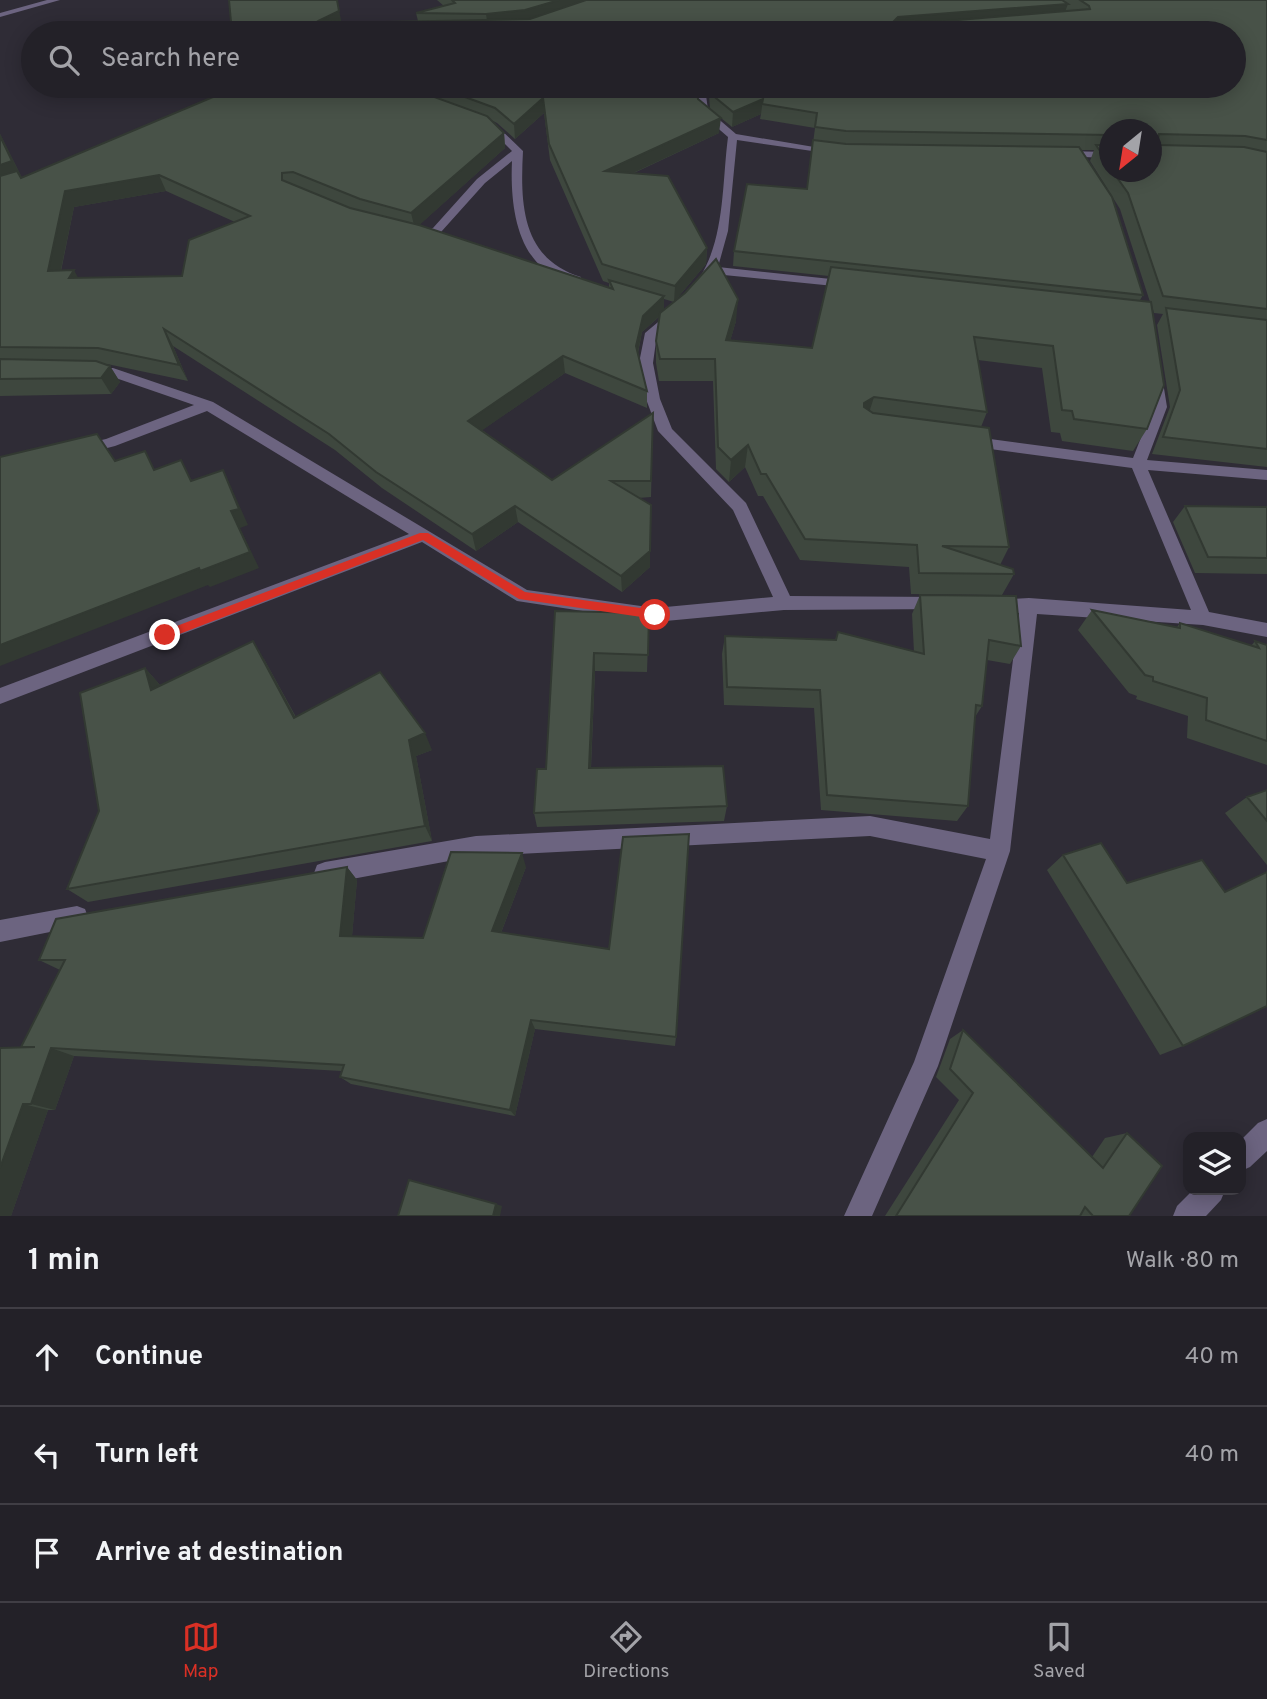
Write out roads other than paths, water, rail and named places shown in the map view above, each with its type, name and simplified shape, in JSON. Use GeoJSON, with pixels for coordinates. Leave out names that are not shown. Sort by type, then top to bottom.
{"type":"FeatureCollection","features":[{"type":"Feature","properties":{"kind":"street"},"geometry":{"type":"LineString","coordinates":[[0,15],[56,0]]}},
{"type":"Feature","properties":{"kind":"street"},"geometry":{"type":"LineString","coordinates":[[701,98],[703,111],[733,136],[842,152]]}},
{"type":"Feature","properties":{"kind":"street"},"geometry":{"type":"LineString","coordinates":[[468,118],[493,127],[518,151]]}},
{"type":"Feature","properties":{"kind":"street"},"geometry":{"type":"LineString","coordinates":[[733,136],[723,236],[713,270],[651,333],[646,363],[653,399],[666,431],[740,507],[784,603]]}},
{"type":"Feature","properties":{"kind":"street"},"geometry":{"type":"LineString","coordinates":[[399,231],[419,237],[437,230],[481,181],[518,151]]}},
{"type":"Feature","properties":{"kind":"street"},"geometry":{"type":"LineString","coordinates":[[518,151],[515,190],[528,240],[544,265],[587,283]]}},
{"type":"Feature","properties":{"kind":"street"},"geometry":{"type":"LineString","coordinates":[[1053,154],[1082,161],[1099,157]]}},
{"type":"Feature","properties":{"kind":"street"},"geometry":{"type":"LineString","coordinates":[[713,270],[862,287]]}},
{"type":"Feature","properties":{"kind":"street"},"geometry":{"type":"LineString","coordinates":[[1152,357],[1160,407],[1138,464],[1203,618]]}},
{"type":"Feature","properties":{"kind":"street"},"geometry":{"type":"LineString","coordinates":[[81,370],[108,371],[208,405],[523,596],[655,615],[784,603],[1029,605],[1203,618],[1267,630]]}},
{"type":"Feature","properties":{"kind":"street"},"geometry":{"type":"LineString","coordinates":[[59,455],[110,443],[208,405]]}},
{"type":"Feature","properties":{"kind":"street"},"geometry":{"type":"LineString","coordinates":[[948,438],[1138,464],[1267,475]]}},
{"type":"Feature","properties":{"kind":"street"},"geometry":{"type":"LineString","coordinates":[[0,696],[424,535]]}},
{"type":"Feature","properties":{"kind":"street"},"geometry":{"type":"LineString","coordinates":[[858,1216],[925,1066],[999,851],[1029,605]]}},
{"type":"Feature","properties":{"kind":"street"},"geometry":{"type":"LineString","coordinates":[[297,878],[476,846],[870,826],[999,851]]}},
{"type":"Feature","properties":{"kind":"street"},"geometry":{"type":"LineString","coordinates":[[0,931],[94,914]]}},
{"type":"Feature","properties":{"kind":"street"},"geometry":{"type":"LineString","coordinates":[[1246,1153],[1267,1132]]}},
{"type":"Feature","properties":{"kind":"street"},"geometry":{"type":"LineString","coordinates":[[1187,1216],[1206,1195]]}}]}
